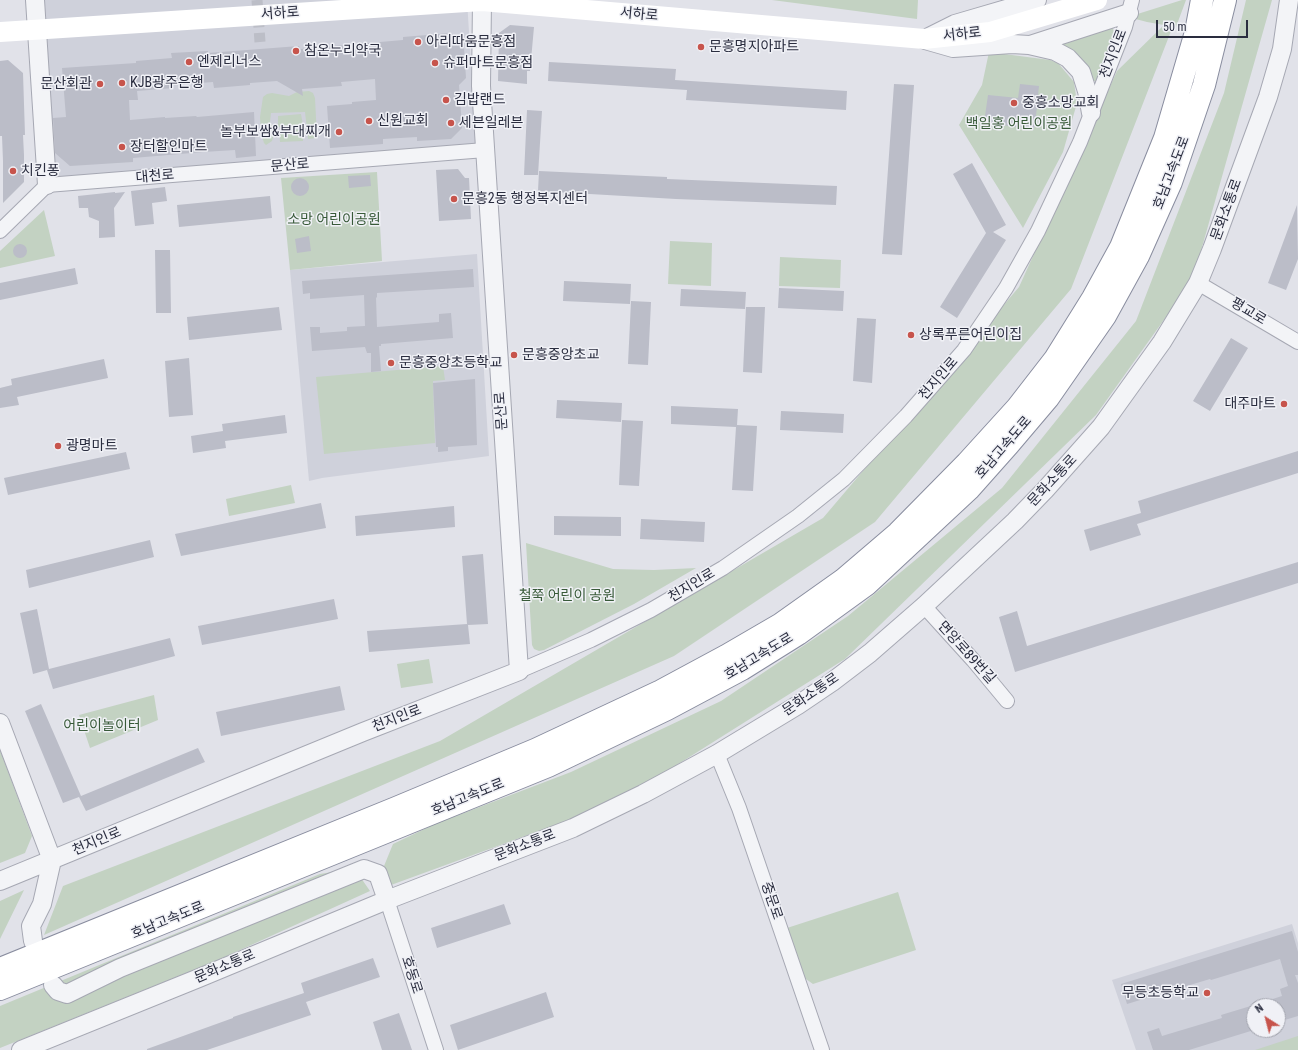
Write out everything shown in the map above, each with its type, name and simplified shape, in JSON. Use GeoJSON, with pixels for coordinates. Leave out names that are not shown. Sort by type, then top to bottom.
{"type":"FeatureCollection","features":[{"type":"Feature","properties":{"kind":"highway"},"geometry":{"type":"LineString","coordinates":[[1093,298],[1095,275],[1131,194],[1162,117],[1195,0]]}},
{"type":"Feature","properties":{"kind":"highway","name":"호남고속도로"},"geometry":{"type":"LineString","coordinates":[[0,969],[535,750],[662,691],[726,656],[781,624],[844,580],[898,533],[967,463],[1017,408],[1055,359],[1093,298],[1121,247],[1165,138],[1196,32],[1202,0]]}},
{"type":"Feature","properties":{"kind":"highway","name":"호남고속도로"},"geometry":{"type":"LineString","coordinates":[[0,989],[548,766],[667,709],[742,668],[798,634],[867,584],[969,489],[1009,444],[1048,398],[1105,316],[1138,256],[1171,182],[1204,85],[1225,0]]}},
{"type":"Feature","properties":{"kind":"main road","name":"서하로"},"geometry":{"type":"LineString","coordinates":[[0,32],[482,1],[924,39],[990,32],[1097,0]]}},
{"type":"Feature","properties":{"kind":"street"},"geometry":{"type":"LineString","coordinates":[[0,231],[47,185],[35,0]]}},
{"type":"Feature","properties":{"kind":"street"},"geometry":{"type":"LineString","coordinates":[[924,39],[955,24],[1037,0]]}},
{"type":"Feature","properties":{"kind":"street","name":"문화소통로"},"geometry":{"type":"LineString","coordinates":[[21,1050],[387,900],[573,828],[643,794],[717,754],[761,728],[832,682],[870,653],[924,606],[1021,515],[1063,471],[1101,427],[1162,342],[1198,283],[1212,249],[1268,97],[1282,48],[1289,0]]}},
{"type":"Feature","properties":{"kind":"street","name":"문산로"},"geometry":{"type":"LineString","coordinates":[[482,1],[480,83],[519,671]]}},
{"type":"Feature","properties":{"kind":"street"},"geometry":{"type":"LineString","coordinates":[[1029,45],[1131,6]]}},
{"type":"Feature","properties":{"kind":"street","name":"천지인로"},"geometry":{"type":"LineString","coordinates":[[0,881],[363,732],[519,671],[591,640],[651,610],[723,568],[798,516],[844,479],[906,416],[964,350],[1006,288],[1041,225],[1080,142],[1131,6]]}},
{"type":"Feature","properties":{"kind":"street"},"geometry":{"type":"LineString","coordinates":[[924,39],[953,48],[1012,44],[1029,45],[1055,50],[1068,58],[1081,72],[1087,91],[1091,113]]}},
{"type":"Feature","properties":{"kind":"street","name":"문산로"},"geometry":{"type":"LineString","coordinates":[[263,168],[485,150]]}},
{"type":"Feature","properties":{"kind":"street","name":"대천로"},"geometry":{"type":"LineString","coordinates":[[47,185],[263,168]]}},
{"type":"Feature","properties":{"kind":"street","name":"평교로"},"geometry":{"type":"LineString","coordinates":[[1198,283],[1298,342]]}},
{"type":"Feature","properties":{"kind":"street","name":"면앙로89번길"},"geometry":{"type":"LineString","coordinates":[[924,606],[973,660],[1007,701]]}},
{"type":"Feature","properties":{"kind":"street"},"geometry":{"type":"LineString","coordinates":[[0,723],[52,860],[42,904],[31,926],[33,941]]}},
{"type":"Feature","properties":{"kind":"street","name":"중문로"},"geometry":{"type":"LineString","coordinates":[[717,754],[739,808],[822,1050]]}},
{"type":"Feature","properties":{"kind":"street"},"geometry":{"type":"LineString","coordinates":[[53,985],[58,991],[67,994],[120,968],[364,869],[378,874],[387,900]]}},
{"type":"Feature","properties":{"kind":"street","name":"호동로"},"geometry":{"type":"LineString","coordinates":[[387,900],[436,1050]]}},
{"type":"Feature","properties":{"kind":"shaded area"},"geometry":{"type":"Polygon","coordinates":[[[43,0],[467,0],[476,145],[55,179],[43,0]]]}},
{"type":"Feature","properties":{"kind":"shaded area","name":"문흥중앙초등학교"},"geometry":{"type":"Polygon","coordinates":[[[477,254],[489,456],[309,481],[290,270],[477,254]]]}},
{"type":"Feature","properties":{"kind":"shaded area","name":"무등초등학교"},"geometry":{"type":"Polygon","coordinates":[[[1292,924],[1298,943],[1298,1050],[1136,1050],[1112,980],[1292,924]]]}},
{"type":"Feature","properties":{"kind":"green space"},"geometry":{"type":"Polygon","coordinates":[[[772,0],[918,0],[917,19],[772,0]]]}},
{"type":"Feature","properties":{"kind":"green space"},"geometry":{"type":"Polygon","coordinates":[[[1186,0],[1176,27],[1173,26],[1071,289],[875,522],[674,656],[44,935],[63,886],[440,741],[823,518],[1019,287],[1117,71],[1164,25],[1128,17],[1186,0]]]}},
{"type":"Feature","properties":{"kind":"green space"},"geometry":{"type":"Polygon","coordinates":[[[1246,0],[1272,0],[1193,279],[1096,415],[845,659],[618,802],[391,885],[384,866],[393,844],[435,824],[571,772],[721,701],[848,616],[1002,488],[1136,321],[1224,93],[1246,0]]]}},
{"type":"Feature","properties":{"kind":"green space"},"geometry":{"type":"Polygon","coordinates":[[[1112,27],[1116,36],[1097,81],[1093,81],[1056,39],[1112,27]]]}},
{"type":"Feature","properties":{"kind":"green space","name":"백일홍 어린이공원"},"geometry":{"type":"Polygon","coordinates":[[[989,52],[1050,60],[1058,63],[1074,82],[1077,103],[1063,152],[1023,228],[959,125],[982,85],[989,52]]]}},
{"type":"Feature","properties":{"kind":"green space"},"geometry":{"type":"Polygon","coordinates":[[[309,91],[313,93],[315,98],[317,138],[308,139],[305,112],[271,113],[270,122],[275,131],[272,141],[266,145],[261,133],[260,117],[263,97],[272,93],[289,96],[297,92],[309,91]]]}},
{"type":"Feature","properties":{"kind":"green space"},"geometry":{"type":"Polygon","coordinates":[[[301,114],[303,125],[278,127],[278,116],[301,114]]]}},
{"type":"Feature","properties":{"kind":"green space"},"geometry":{"type":"Polygon","coordinates":[[[303,129],[303,141],[280,142],[279,131],[303,129]]]}},
{"type":"Feature","properties":{"kind":"green space","name":"소망 어린이공원"},"geometry":{"type":"Polygon","coordinates":[[[377,172],[382,261],[290,270],[281,178],[377,172]]]}},
{"type":"Feature","properties":{"kind":"green space"},"geometry":{"type":"Polygon","coordinates":[[[44,210],[55,256],[0,268],[0,251],[44,210]]]}},
{"type":"Feature","properties":{"kind":"green space"},"geometry":{"type":"Polygon","coordinates":[[[670,241],[712,243],[711,286],[668,284],[670,241]]]}},
{"type":"Feature","properties":{"kind":"green space"},"geometry":{"type":"Polygon","coordinates":[[[780,257],[841,260],[840,288],[779,286],[780,257]]]}},
{"type":"Feature","properties":{"kind":"green space"},"geometry":{"type":"Polygon","coordinates":[[[443,366],[445,380],[433,381],[435,443],[324,454],[316,377],[443,366]]]}},
{"type":"Feature","properties":{"kind":"green space"},"geometry":{"type":"Polygon","coordinates":[[[291,485],[295,503],[229,516],[226,499],[291,485]]]}},
{"type":"Feature","properties":{"kind":"green space","name":"철쭉 어린이 공원"},"geometry":{"type":"Polygon","coordinates":[[[526,543],[613,569],[654,570],[696,568],[634,604],[544,650],[539,651],[534,649],[532,645],[526,543]]]}},
{"type":"Feature","properties":{"kind":"green space"},"geometry":{"type":"Polygon","coordinates":[[[429,659],[433,683],[401,688],[397,664],[429,659]]]}},
{"type":"Feature","properties":{"kind":"green space","name":"어린이놀이터"},"geometry":{"type":"Polygon","coordinates":[[[154,695],[158,720],[90,748],[79,715],[154,695]]]}},
{"type":"Feature","properties":{"kind":"green space"},"geometry":{"type":"Polygon","coordinates":[[[0,750],[32,836],[25,853],[0,863],[0,750]]]}},
{"type":"Feature","properties":{"kind":"green space"},"geometry":{"type":"Polygon","coordinates":[[[350,869],[361,878],[370,891],[216,961],[0,1048],[0,1006],[320,874],[350,869]]]}},
{"type":"Feature","properties":{"kind":"green space"},"geometry":{"type":"Polygon","coordinates":[[[24,890],[0,939],[0,901],[24,890]]]}},
{"type":"Feature","properties":{"kind":"green space"},"geometry":{"type":"Polygon","coordinates":[[[898,892],[916,950],[813,984],[803,977],[787,928],[898,892]]]}},
{"type":"Feature","properties":{"kind":"green space"},"geometry":{"type":"Polygon","coordinates":[[[1298,1036],[1298,1050],[1255,1050],[1298,1036]]]}},
{"type":"Feature","properties":{"kind":"building"},"geometry":{"type":"Polygon","coordinates":[[[510,25],[534,27],[530,71],[527,71],[527,84],[498,81],[499,33],[510,25]]]}},
{"type":"Feature","properties":{"kind":"building"},"geometry":{"type":"Polygon","coordinates":[[[451,33],[464,47],[466,78],[459,85],[462,128],[451,139],[417,141],[417,137],[383,139],[383,144],[330,148],[327,106],[376,100],[375,79],[341,82],[342,86],[302,89],[303,96],[277,81],[214,88],[213,82],[173,85],[173,88],[137,91],[138,100],[129,100],[130,120],[165,117],[197,117],[254,112],[256,156],[236,158],[235,150],[133,158],[133,162],[70,166],[55,153],[53,118],[66,117],[62,68],[136,63],[136,61],[172,58],[171,53],[208,51],[208,53],[299,46],[300,49],[403,40],[403,37],[451,33]]]}},
{"type":"Feature","properties":{"kind":"building"},"geometry":{"type":"Polygon","coordinates":[[[8,60],[23,73],[25,135],[23,135],[24,182],[3,203],[2,136],[0,136],[0,61],[8,60]]]}},
{"type":"Feature","properties":{"kind":"building"},"geometry":{"type":"Polygon","coordinates":[[[549,62],[676,69],[675,80],[847,91],[846,110],[686,100],[687,90],[548,81],[549,62]]]}},
{"type":"Feature","properties":{"kind":"building"},"geometry":{"type":"Polygon","coordinates":[[[894,84],[914,85],[902,255],[882,254],[894,84]]]}},
{"type":"Feature","properties":{"kind":"building","name":"중흥소망교회"},"geometry":{"type":"Polygon","coordinates":[[[1020,84],[1039,86],[1038,95],[1042,96],[1040,108],[1037,108],[1034,129],[984,123],[988,95],[1018,98],[1020,84]]]}},
{"type":"Feature","properties":{"kind":"building"},"geometry":{"type":"Polygon","coordinates":[[[527,110],[542,111],[538,175],[524,175],[527,110]]]}},
{"type":"Feature","properties":{"kind":"building"},"geometry":{"type":"Polygon","coordinates":[[[972,163],[1006,225],[993,232],[1006,240],[957,318],[940,307],[986,233],[953,174],[972,163]]]}},
{"type":"Feature","properties":{"kind":"building","name":"문흥2동 행정복지센터"},"geometry":{"type":"Polygon","coordinates":[[[458,169],[465,178],[469,178],[471,219],[439,221],[436,170],[458,169]]]}},
{"type":"Feature","properties":{"kind":"building"},"geometry":{"type":"Polygon","coordinates":[[[539,171],[667,177],[667,179],[837,186],[836,205],[676,199],[538,191],[539,171]]]}},
{"type":"Feature","properties":{"kind":"building"},"geometry":{"type":"Polygon","coordinates":[[[370,175],[371,186],[349,188],[348,176],[370,175]]]}},
{"type":"Feature","properties":{"kind":"building"},"geometry":{"type":"Polygon","coordinates":[[[296,178],[304,178],[309,183],[307,194],[304,196],[296,196],[291,191],[291,183],[296,178]]]}},
{"type":"Feature","properties":{"kind":"building"},"geometry":{"type":"Polygon","coordinates":[[[165,187],[167,201],[152,203],[154,224],[135,226],[131,191],[165,187]]]}},
{"type":"Feature","properties":{"kind":"building"},"geometry":{"type":"Polygon","coordinates":[[[125,192],[114,208],[115,237],[99,238],[99,221],[89,217],[88,208],[79,208],[78,196],[125,192]]]}},
{"type":"Feature","properties":{"kind":"building"},"geometry":{"type":"Polygon","coordinates":[[[270,196],[272,218],[179,227],[177,205],[270,196]]]}},
{"type":"Feature","properties":{"kind":"building"},"geometry":{"type":"Polygon","coordinates":[[[1297,205],[1298,259],[1286,290],[1268,283],[1297,205]]]}},
{"type":"Feature","properties":{"kind":"building"},"geometry":{"type":"Polygon","coordinates":[[[309,236],[311,251],[297,253],[295,239],[309,236]]]}},
{"type":"Feature","properties":{"kind":"building"},"geometry":{"type":"Polygon","coordinates":[[[17,244],[23,244],[27,248],[27,254],[23,258],[17,258],[13,254],[13,248],[17,244]]]}},
{"type":"Feature","properties":{"kind":"building"},"geometry":{"type":"Polygon","coordinates":[[[155,250],[170,250],[171,313],[156,313],[155,250]]]}},
{"type":"Feature","properties":{"kind":"building"},"geometry":{"type":"Polygon","coordinates":[[[75,268],[78,284],[0,300],[0,283],[75,268]]]}},
{"type":"Feature","properties":{"kind":"building"},"geometry":{"type":"Polygon","coordinates":[[[473,269],[474,287],[377,293],[377,327],[439,322],[439,314],[451,313],[453,338],[381,344],[381,346],[379,346],[381,371],[371,372],[371,353],[367,353],[365,347],[312,351],[310,327],[320,327],[320,333],[347,331],[347,327],[365,326],[364,295],[310,299],[310,293],[303,294],[302,281],[473,269]]]}},
{"type":"Feature","properties":{"kind":"building"},"geometry":{"type":"Polygon","coordinates":[[[564,281],[631,284],[630,304],[563,301],[564,281]]]}},
{"type":"Feature","properties":{"kind":"building"},"geometry":{"type":"Polygon","coordinates":[[[779,288],[844,291],[843,311],[778,308],[779,288]]]}},
{"type":"Feature","properties":{"kind":"building"},"geometry":{"type":"Polygon","coordinates":[[[681,289],[746,292],[745,309],[680,306],[681,289]]]}},
{"type":"Feature","properties":{"kind":"building"},"geometry":{"type":"Polygon","coordinates":[[[631,301],[651,302],[648,365],[628,364],[631,301]]]}},
{"type":"Feature","properties":{"kind":"building"},"geometry":{"type":"Polygon","coordinates":[[[279,307],[282,330],[189,340],[187,317],[279,307]]]}},
{"type":"Feature","properties":{"kind":"building"},"geometry":{"type":"Polygon","coordinates":[[[746,307],[765,307],[762,373],[743,372],[746,307]]]}},
{"type":"Feature","properties":{"kind":"building"},"geometry":{"type":"Polygon","coordinates":[[[857,318],[876,319],[872,383],[853,381],[857,318]]]}},
{"type":"Feature","properties":{"kind":"building"},"geometry":{"type":"Polygon","coordinates":[[[1231,338],[1248,348],[1210,411],[1193,401],[1231,338]]]}},
{"type":"Feature","properties":{"kind":"building"},"geometry":{"type":"Polygon","coordinates":[[[189,358],[193,415],[169,417],[165,361],[189,358]]]}},
{"type":"Feature","properties":{"kind":"building"},"geometry":{"type":"Polygon","coordinates":[[[104,359],[108,378],[17,397],[19,405],[0,408],[0,388],[12,385],[11,379],[104,359]]]}},
{"type":"Feature","properties":{"kind":"building"},"geometry":{"type":"Polygon","coordinates":[[[475,379],[477,445],[448,447],[448,451],[438,452],[438,447],[436,447],[433,383],[475,379]]]}},
{"type":"Feature","properties":{"kind":"building"},"geometry":{"type":"Polygon","coordinates":[[[557,400],[622,403],[621,422],[556,418],[557,400]]]}},
{"type":"Feature","properties":{"kind":"building"},"geometry":{"type":"Polygon","coordinates":[[[671,406],[738,409],[737,425],[757,426],[753,491],[732,490],[736,427],[671,424],[671,406]]]}},
{"type":"Feature","properties":{"kind":"building"},"geometry":{"type":"Polygon","coordinates":[[[781,411],[844,414],[843,433],[780,430],[781,411]]]}},
{"type":"Feature","properties":{"kind":"building"},"geometry":{"type":"Polygon","coordinates":[[[285,415],[287,433],[225,441],[226,448],[193,453],[191,436],[223,431],[222,424],[285,415]]]}},
{"type":"Feature","properties":{"kind":"building"},"geometry":{"type":"Polygon","coordinates":[[[622,420],[643,421],[639,486],[619,485],[622,420]]]}},
{"type":"Feature","properties":{"kind":"building"},"geometry":{"type":"Polygon","coordinates":[[[1298,451],[1298,473],[1137,524],[1141,535],[1090,551],[1084,530],[1141,513],[1138,501],[1298,451]]]}},
{"type":"Feature","properties":{"kind":"building"},"geometry":{"type":"Polygon","coordinates":[[[126,452],[130,469],[8,495],[4,478],[126,452]]]}},
{"type":"Feature","properties":{"kind":"building"},"geometry":{"type":"Polygon","coordinates":[[[321,503],[326,528],[181,556],[175,534],[321,503]]]}},
{"type":"Feature","properties":{"kind":"building"},"geometry":{"type":"Polygon","coordinates":[[[454,506],[455,527],[356,536],[355,516],[454,506]]]}},
{"type":"Feature","properties":{"kind":"building"},"geometry":{"type":"Polygon","coordinates":[[[554,516],[621,517],[621,536],[554,535],[554,516]]]}},
{"type":"Feature","properties":{"kind":"building"},"geometry":{"type":"Polygon","coordinates":[[[641,519],[705,522],[704,542],[640,539],[641,519]]]}},
{"type":"Feature","properties":{"kind":"building"},"geometry":{"type":"Polygon","coordinates":[[[150,540],[154,557],[29,588],[26,570],[150,540]]]}},
{"type":"Feature","properties":{"kind":"building"},"geometry":{"type":"Polygon","coordinates":[[[483,554],[488,624],[468,625],[470,644],[369,652],[367,631],[467,624],[462,556],[483,554]]]}},
{"type":"Feature","properties":{"kind":"building"},"geometry":{"type":"Polygon","coordinates":[[[1298,562],[1298,583],[1015,672],[999,617],[1017,611],[1027,646],[1298,562]]]}},
{"type":"Feature","properties":{"kind":"building"},"geometry":{"type":"Polygon","coordinates":[[[334,599],[338,619],[202,645],[198,626],[334,599]]]}},
{"type":"Feature","properties":{"kind":"building"},"geometry":{"type":"Polygon","coordinates":[[[37,609],[49,669],[170,638],[175,656],[53,689],[47,670],[33,674],[20,613],[37,609]]]}},
{"type":"Feature","properties":{"kind":"building"},"geometry":{"type":"Polygon","coordinates":[[[340,686],[345,710],[221,736],[216,712],[340,686]]]}},
{"type":"Feature","properties":{"kind":"building"},"geometry":{"type":"Polygon","coordinates":[[[41,704],[81,796],[198,748],[205,762],[86,811],[79,797],[63,803],[25,711],[41,704]]]}},
{"type":"Feature","properties":{"kind":"building"},"geometry":{"type":"Polygon","coordinates":[[[504,904],[511,924],[437,948],[431,928],[504,904]]]}},
{"type":"Feature","properties":{"kind":"building"},"geometry":{"type":"Polygon","coordinates":[[[1292,931],[1298,952],[1298,975],[1295,975],[1298,983],[1298,1016],[1286,1020],[1286,998],[1276,998],[1282,996],[1280,989],[1288,986],[1280,959],[1127,1004],[1121,984],[1292,931]]]}},
{"type":"Feature","properties":{"kind":"building"},"geometry":{"type":"Polygon","coordinates":[[[373,958],[380,977],[306,1002],[311,1015],[207,1050],[147,1050],[233,1017],[304,993],[301,983],[373,958]]]}},
{"type":"Feature","properties":{"kind":"building"},"geometry":{"type":"Polygon","coordinates":[[[546,992],[554,1017],[458,1050],[450,1025],[546,992]]]}},
{"type":"Feature","properties":{"kind":"building"},"geometry":{"type":"Polygon","coordinates":[[[1246,1007],[1246,1032],[1189,1050],[1153,1050],[1147,1032],[1159,1028],[1162,1036],[1222,1018],[1221,1015],[1246,1007]]]}},
{"type":"Feature","properties":{"kind":"building"},"geometry":{"type":"Polygon","coordinates":[[[399,1013],[412,1050],[382,1050],[373,1022],[399,1013]]]}},
{"type":"Feature","properties":{"kind":"tunnel"},"geometry":{"type":"LineString","coordinates":[[257,0],[260,42]]}},
{"type":"Feature","properties":{"kind":"place","name":"아리따움문흥점"},"geometry":{"type":"Point","coordinates":[418,42]}},
{"type":"Feature","properties":{"kind":"place","name":"문흥명지아파트"},"geometry":{"type":"Point","coordinates":[701,47]}},
{"type":"Feature","properties":{"kind":"place","name":"참온누리약국"},"geometry":{"type":"Point","coordinates":[296,51]}},
{"type":"Feature","properties":{"kind":"place","name":"엔제리너스"},"geometry":{"type":"Point","coordinates":[189,62]}},
{"type":"Feature","properties":{"kind":"place","name":"슈퍼마트문흥점"},"geometry":{"type":"Point","coordinates":[435,63]}},
{"type":"Feature","properties":{"kind":"place","name":"KJB광주은행"},"geometry":{"type":"Point","coordinates":[122,83]}},
{"type":"Feature","properties":{"kind":"place","name":"문산회관"},"geometry":{"type":"Point","coordinates":[100,84]}},
{"type":"Feature","properties":{"kind":"place","name":"김밥랜드"},"geometry":{"type":"Point","coordinates":[446,100]}},
{"type":"Feature","properties":{"kind":"place","name":"중흥소망교회"},"geometry":{"type":"Point","coordinates":[1014,103]}},
{"type":"Feature","properties":{"kind":"place","name":"신원교회"},"geometry":{"type":"Point","coordinates":[369,121]}},
{"type":"Feature","properties":{"kind":"place","name":"세븐일레븐"},"geometry":{"type":"Point","coordinates":[451,123]}},
{"type":"Feature","properties":{"kind":"place","name":"놀부보쌈&부대찌개"},"geometry":{"type":"Point","coordinates":[339,132]}},
{"type":"Feature","properties":{"kind":"place","name":"장터할인마트"},"geometry":{"type":"Point","coordinates":[122,147]}},
{"type":"Feature","properties":{"kind":"place","name":"치킨퐁"},"geometry":{"type":"Point","coordinates":[13,171]}},
{"type":"Feature","properties":{"kind":"place","name":"문흥2동 행정복지센터"},"geometry":{"type":"Point","coordinates":[454,199]}},
{"type":"Feature","properties":{"kind":"place","name":"상록푸른어린이집"},"geometry":{"type":"Point","coordinates":[911,335]}},
{"type":"Feature","properties":{"kind":"place","name":"문흥중앙초교"},"geometry":{"type":"Point","coordinates":[514,355]}},
{"type":"Feature","properties":{"kind":"place","name":"문흥중앙초등학교"},"geometry":{"type":"Point","coordinates":[391,363]}},
{"type":"Feature","properties":{"kind":"place","name":"대주마트"},"geometry":{"type":"Point","coordinates":[1284,404]}},
{"type":"Feature","properties":{"kind":"place","name":"광명마트"},"geometry":{"type":"Point","coordinates":[58,446]}},
{"type":"Feature","properties":{"kind":"place","name":"무등초등학교"},"geometry":{"type":"Point","coordinates":[1207,993]}}]}
